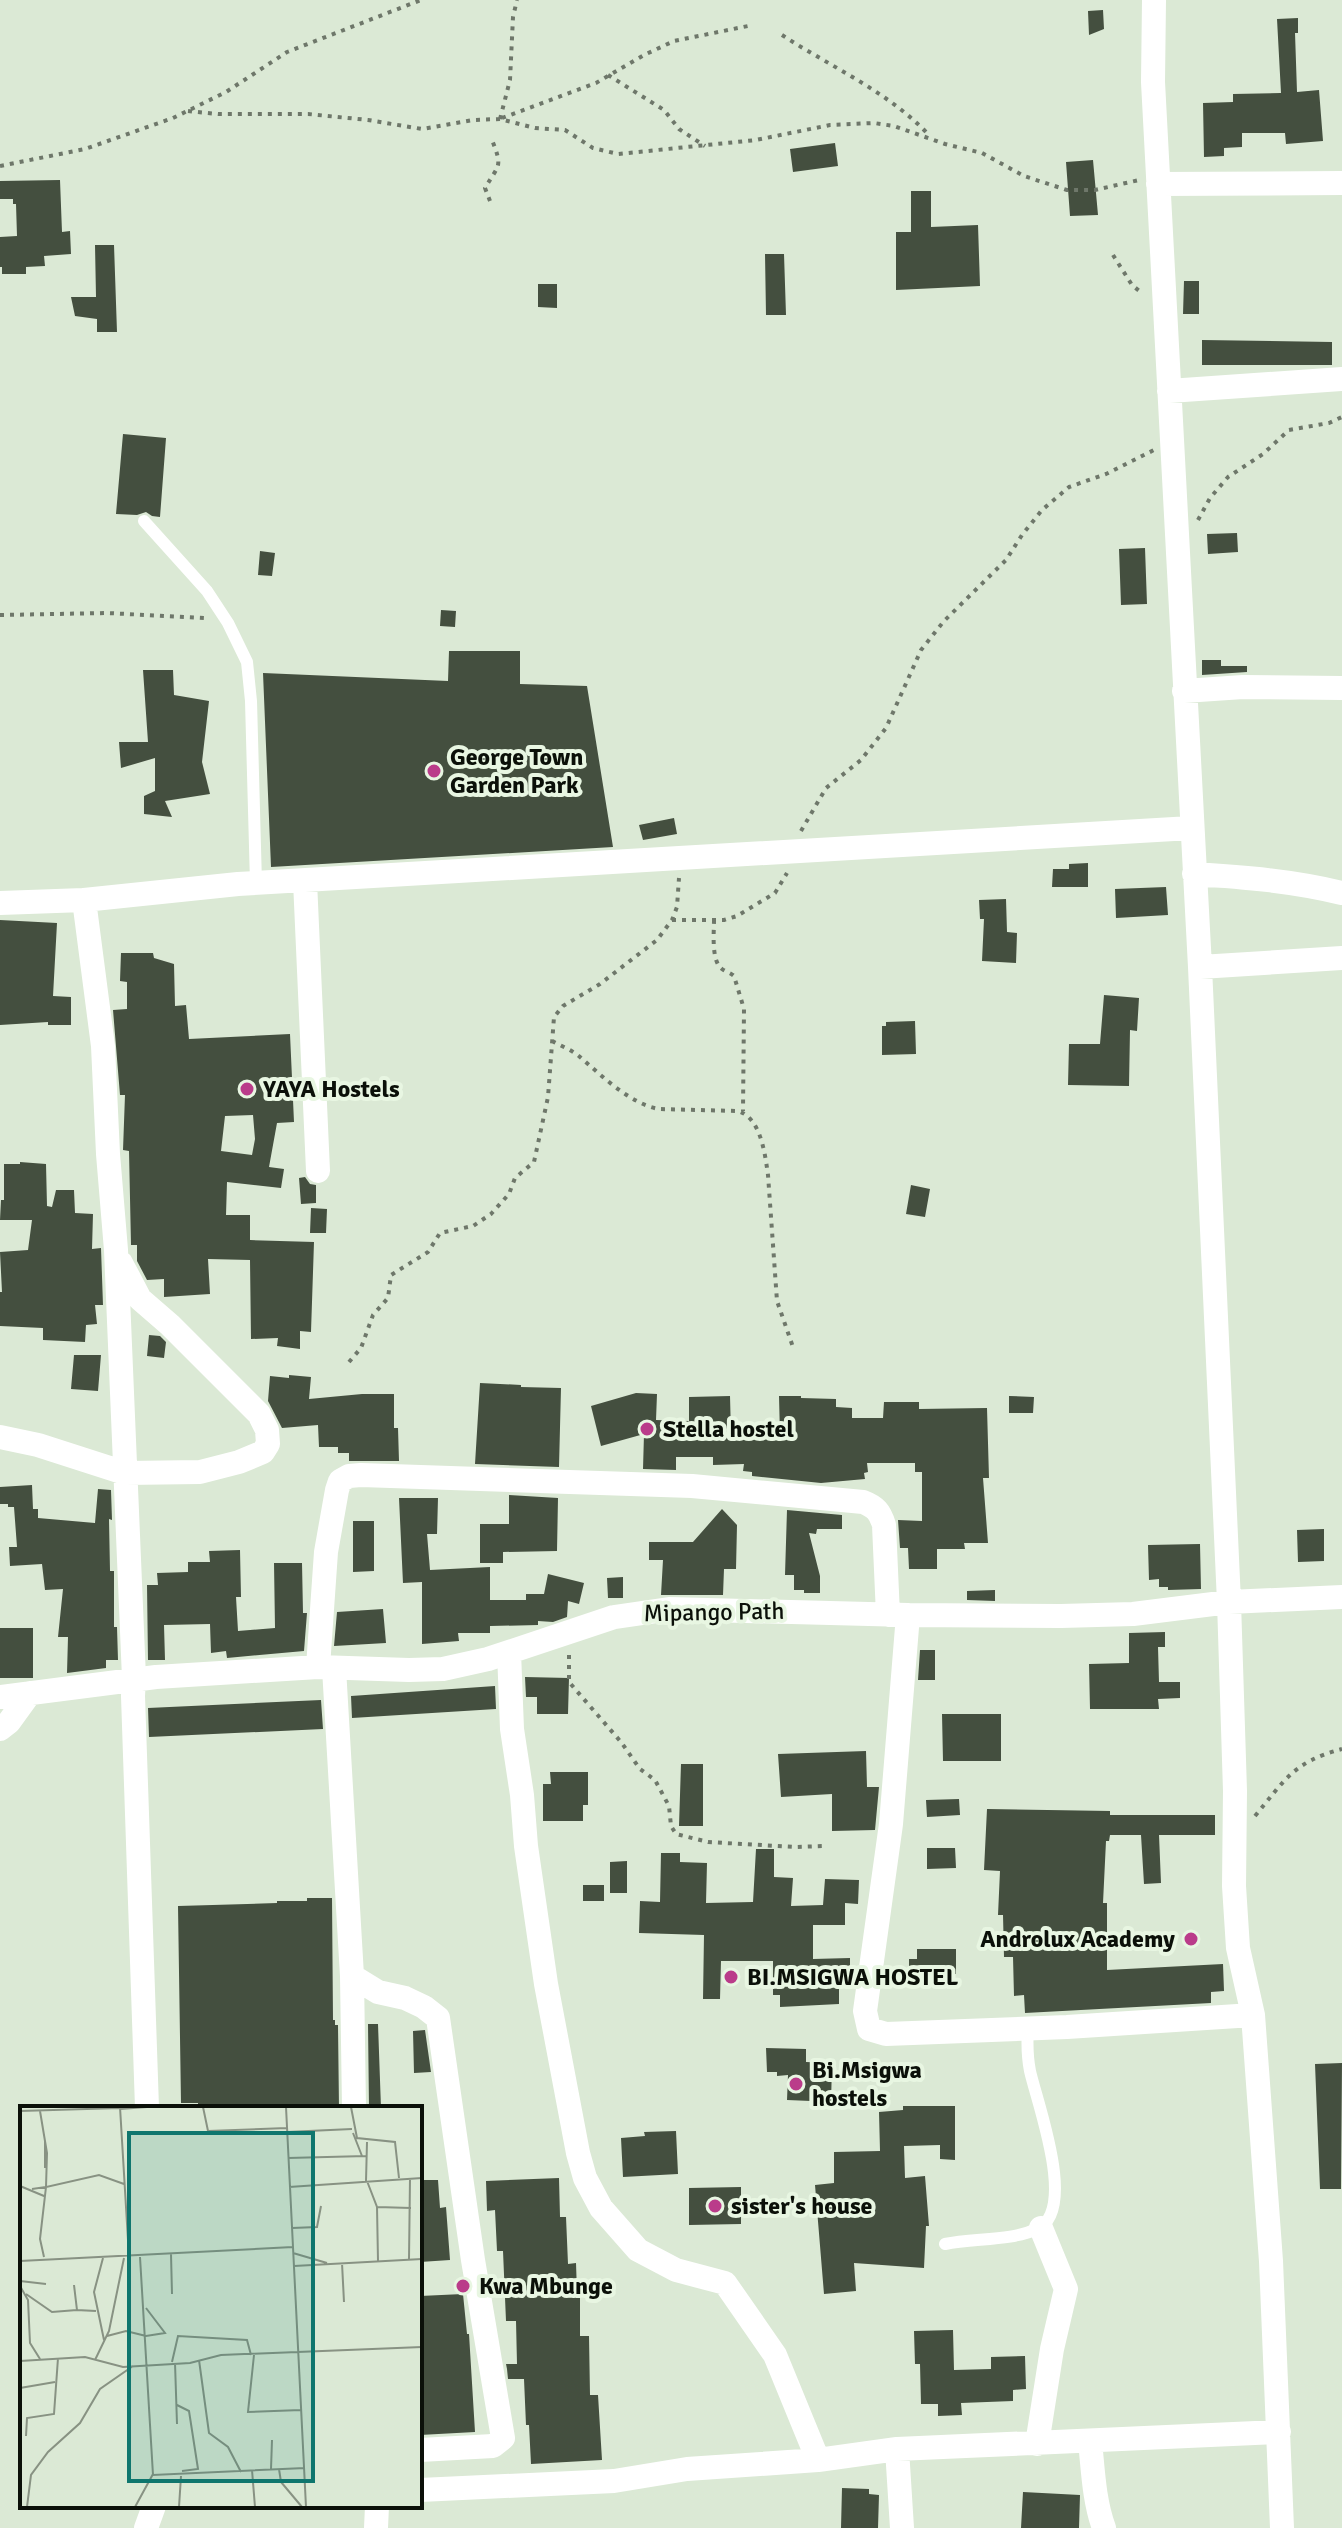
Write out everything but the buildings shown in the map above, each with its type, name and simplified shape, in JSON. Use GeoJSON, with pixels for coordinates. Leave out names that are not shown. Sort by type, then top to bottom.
{"type":"FeatureCollection","features":[{"type":"Feature","properties":{"kind":"street"},"geometry":{"type":"LineString","coordinates":[[1154,0],[1153,82],[1200,967],[1229,1602],[1234,1886],[1238,1948],[1253,2015],[1271,2261],[1282,2528]]}},
{"type":"Feature","properties":{"kind":"street"},"geometry":{"type":"LineString","coordinates":[[1158,180],[1342,183]]}},
{"type":"Feature","properties":{"kind":"street"},"geometry":{"type":"LineString","coordinates":[[1169,391],[1342,379]]}},
{"type":"Feature","properties":{"kind":"street"},"geometry":{"type":"LineString","coordinates":[[1184,691],[1243,687],[1342,688]]}},
{"type":"Feature","properties":{"kind":"street"},"geometry":{"type":"LineString","coordinates":[[0,896],[0,903],[84,900],[256,883],[1191,828]]}},
{"type":"Feature","properties":{"kind":"street"},"geometry":{"type":"LineString","coordinates":[[1194,874],[1250,878],[1342,893]]}},
{"type":"Feature","properties":{"kind":"street"},"geometry":{"type":"LineString","coordinates":[[305,881],[318,1171]]}},
{"type":"Feature","properties":{"kind":"street"},"geometry":{"type":"LineString","coordinates":[[84,900],[103,1046],[116,1250],[134,1678],[147,2106]]}},
{"type":"Feature","properties":{"kind":"street"},"geometry":{"type":"LineString","coordinates":[[1200,967],[1342,958]]}},
{"type":"Feature","properties":{"kind":"street"},"geometry":{"type":"LineString","coordinates":[[0,1437],[38,1445],[125,1473],[200,1472],[239,1462],[263,1452],[268,1444],[267,1430],[259,1414],[140,1299],[116,1250]]}},
{"type":"Feature","properties":{"kind":"street"},"geometry":{"type":"LineString","coordinates":[[354,2106],[352,1976],[326,1667],[326,1552],[337,1490],[340,1481],[349,1476],[692,1486],[863,1502],[874,1506],[884,1525],[898,1615],[891,1824],[865,2011],[869,2029],[886,2034],[1253,2015]]}},
{"type":"Feature","properties":{"kind":"street","name":"Mipango Path"},"geometry":{"type":"LineString","coordinates":[[0,1697],[134,1678],[326,1667],[443,1669],[509,1652],[614,1617],[669,1609],[898,1615],[1133,1614],[1229,1602],[1342,1597]]}},
{"type":"Feature","properties":{"kind":"street"},"geometry":{"type":"LineString","coordinates":[[509,1652],[512,1729],[526,1846],[546,1984],[585,2178],[601,2208],[638,2250],[676,2270],[725,2283],[775,2355],[818,2460]]}},
{"type":"Feature","properties":{"kind":"street"},"geometry":{"type":"LineString","coordinates":[[0,1729],[9,1722],[30,1693]]}},
{"type":"Feature","properties":{"kind":"street"},"geometry":{"type":"LineString","coordinates":[[352,1976],[378,1992],[405,1998],[424,2007],[438,2018],[473,2260],[503,2438],[493,2446],[422,2450]]}},
{"type":"Feature","properties":{"kind":"street"},"geometry":{"type":"LineString","coordinates":[[1037,2444],[1052,2349],[1066,2289],[1041,2228]]}},
{"type":"Feature","properties":{"kind":"street"},"geometry":{"type":"LineString","coordinates":[[422,2490],[614,2481],[687,2469],[818,2460],[897,2449],[1279,2432]]}},
{"type":"Feature","properties":{"kind":"street"},"geometry":{"type":"LineString","coordinates":[[1090,2441],[1099,2515],[1104,2528]]}},
{"type":"Feature","properties":{"kind":"street"},"geometry":{"type":"LineString","coordinates":[[897,2449],[902,2528]]}},
{"type":"Feature","properties":{"kind":"street"},"geometry":{"type":"LineString","coordinates":[[146,2528],[153,2508]]}},
{"type":"Feature","properties":{"kind":"street"},"geometry":{"type":"LineString","coordinates":[[376,2528],[377,2508]]}},
{"type":"Feature","properties":{"kind":"lane"},"geometry":{"type":"LineString","coordinates":[[144,521],[207,591],[228,623],[247,662],[251,701],[256,883]]}},
{"type":"Feature","properties":{"kind":"lane"},"geometry":{"type":"LineString","coordinates":[[945,2244],[1018,2235],[1041,2228],[1051,2218],[1055,2197],[1053,2173],[1041,2105],[1026,2048],[1028,2028]]}},
{"type":"Feature","properties":{"kind":"path"},"geometry":{"type":"LineString","coordinates":[[0,166],[85,149],[188,111],[226,92],[287,52],[421,0]]}},
{"type":"Feature","properties":{"kind":"path"},"geometry":{"type":"LineString","coordinates":[[500,119],[510,80],[513,17],[517,0]]}},
{"type":"Feature","properties":{"kind":"path"},"geometry":{"type":"LineString","coordinates":[[188,111],[308,114],[422,129],[473,120],[500,119],[608,75],[674,41],[748,26]]}},
{"type":"Feature","properties":{"kind":"path"},"geometry":{"type":"LineString","coordinates":[[782,35],[901,108],[931,138]]}},
{"type":"Feature","properties":{"kind":"path"},"geometry":{"type":"LineString","coordinates":[[608,75],[664,110],[679,129],[705,146]]}},
{"type":"Feature","properties":{"kind":"path"},"geometry":{"type":"LineString","coordinates":[[500,119],[535,128],[565,130],[586,145],[612,153],[632,154],[756,140],[830,125],[894,126],[990,156],[1024,176],[1067,190],[1095,190],[1158,180]]}},
{"type":"Feature","properties":{"kind":"path"},"geometry":{"type":"LineString","coordinates":[[490,201],[485,188],[499,168],[499,158],[492,140]]}},
{"type":"Feature","properties":{"kind":"path"},"geometry":{"type":"LineString","coordinates":[[1113,255],[1132,285],[1164,307]]}},
{"type":"Feature","properties":{"kind":"path"},"geometry":{"type":"LineString","coordinates":[[1198,521],[1210,498],[1228,477],[1263,454],[1289,430],[1322,425],[1342,417]]}},
{"type":"Feature","properties":{"kind":"path"},"geometry":{"type":"LineString","coordinates":[[672,920],[714,920],[737,916],[775,893],[790,853],[826,788],[861,760],[886,728],[921,650],[944,621],[995,572],[1042,510],[1069,487],[1106,474],[1171,440]]}},
{"type":"Feature","properties":{"kind":"path"},"geometry":{"type":"LineString","coordinates":[[0,615],[107,613],[216,618],[228,623]]}},
{"type":"Feature","properties":{"kind":"path"},"geometry":{"type":"LineString","coordinates":[[349,1362],[361,1348],[373,1315],[388,1298],[391,1275],[428,1252],[440,1233],[473,1226],[491,1214],[509,1194],[515,1178],[534,1162],[548,1097],[554,1017],[557,1011],[657,940],[672,920],[677,907],[681,859]]}},
{"type":"Feature","properties":{"kind":"path"},"geometry":{"type":"LineString","coordinates":[[714,920],[717,961],[722,969],[734,976],[744,1009],[743,1112],[755,1125],[766,1158],[777,1301],[794,1350]]}},
{"type":"Feature","properties":{"kind":"path"},"geometry":{"type":"LineString","coordinates":[[552,1041],[649,1107],[743,1112]]}},
{"type":"Feature","properties":{"kind":"path"},"geometry":{"type":"LineString","coordinates":[[569,1632],[569,1682],[640,1769],[655,1780],[669,1806],[671,1826],[676,1834],[708,1842],[824,1846]]}},
{"type":"Feature","properties":{"kind":"path"},"geometry":{"type":"LineString","coordinates":[[1235,1830],[1253,1819],[1295,1769],[1312,1758],[1342,1749]]}},
{"type":"Feature","properties":{"kind":"place","name":"George Town Garden Park"},"geometry":{"type":"Point","coordinates":[434,771]}},
{"type":"Feature","properties":{"kind":"place","name":"YAYA Hostels"},"geometry":{"type":"Point","coordinates":[247,1089]}},
{"type":"Feature","properties":{"kind":"place","name":"Stella hostel"},"geometry":{"type":"Point","coordinates":[647,1429]}},
{"type":"Feature","properties":{"kind":"place","name":"Androlux Academy"},"geometry":{"type":"Point","coordinates":[1191,1939]}},
{"type":"Feature","properties":{"kind":"place","name":"BI.MSIGWA HOSTEL"},"geometry":{"type":"Point","coordinates":[731,1977]}},
{"type":"Feature","properties":{"kind":"place","name":"Bi.Msigwa hostels"},"geometry":{"type":"Point","coordinates":[796,2084]}},
{"type":"Feature","properties":{"kind":"place","name":"sister's house"},"geometry":{"type":"Point","coordinates":[715,2206]}},
{"type":"Feature","properties":{"kind":"place","name":"Kwa Mbunge"},"geometry":{"type":"Point","coordinates":[463,2286]}}]}
